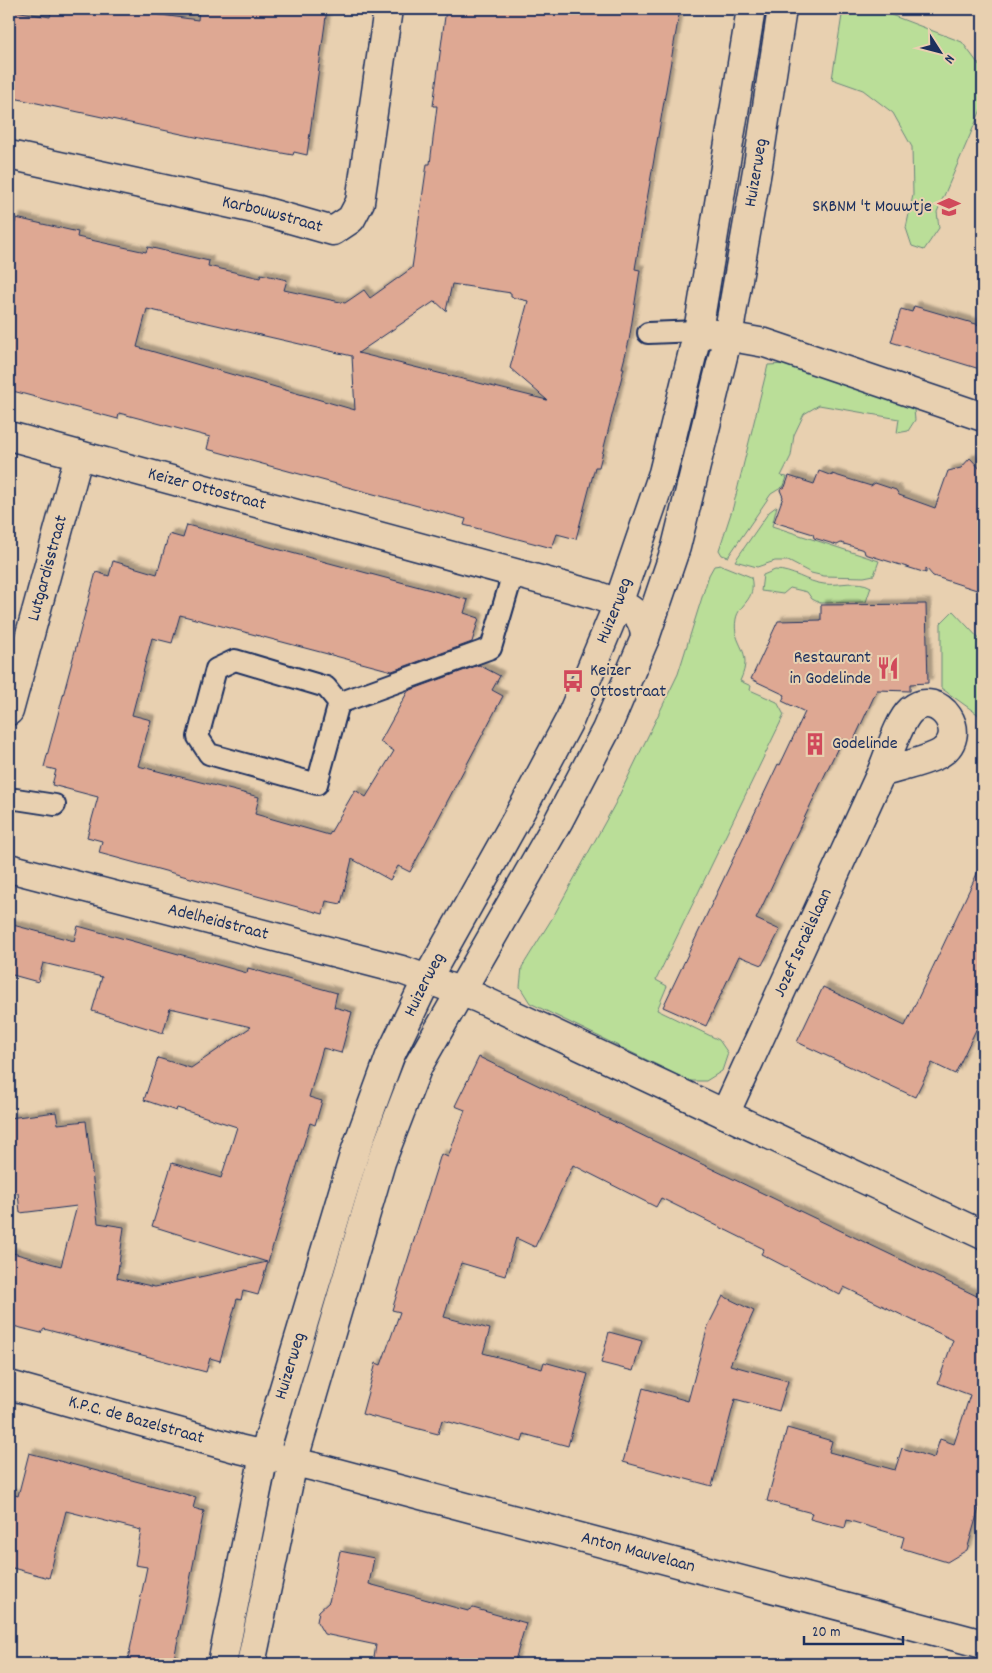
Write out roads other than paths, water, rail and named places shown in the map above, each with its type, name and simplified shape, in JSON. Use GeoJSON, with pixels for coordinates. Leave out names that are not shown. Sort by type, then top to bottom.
{"type":"FeatureCollection","features":[{"type":"Feature","properties":{"kind":"street","name":"Karbouwstraat"},"geometry":{"type":"LineString","coordinates":[[9,155],[259,210],[333,231],[352,218],[360,202],[388,9]]}},
{"type":"Feature","properties":{"kind":"street","name":"Huizerweg"},"geometry":{"type":"LineString","coordinates":[[222,1664],[264,1455],[354,1155],[390,1056],[427,979],[570,718],[618,604],[663,473],[698,331],[751,9]]}},
{"type":"Feature","properties":{"kind":"street","name":"Huizerweg"},"geometry":{"type":"LineString","coordinates":[[251,1664],[293,1462],[381,1162],[418,1066],[459,991],[563,812],[606,730],[645,638],[676,547],[728,336],[758,165],[782,9]]}},
{"type":"Feature","properties":{"kind":"street"},"geometry":{"type":"LineString","coordinates":[[698,331],[765,343],[983,417]]}},
{"type":"Feature","properties":{"kind":"street","name":"Keizer Ottostraat"},"geometry":{"type":"LineString","coordinates":[[9,436],[596,595],[631,609],[640,616],[644,626],[645,638]]}},
{"type":"Feature","properties":{"kind":"street","name":"Lutgardisstraat"},"geometry":{"type":"LineString","coordinates":[[9,712],[79,455]]}},
{"type":"Feature","properties":{"kind":"street","name":"Jozef Israëlslaan"},"geometry":{"type":"LineString","coordinates":[[725,1114],[881,773]]}},
{"type":"Feature","properties":{"kind":"street","name":"Adelheidstraat"},"geometry":{"type":"LineString","coordinates":[[9,868],[402,970],[459,991]]}},
{"type":"Feature","properties":{"kind":"street"},"geometry":{"type":"LineString","coordinates":[[459,991],[983,1235]]}},
{"type":"Feature","properties":{"kind":"street","name":"K.P.C. de Bazelstraat"},"geometry":{"type":"LineString","coordinates":[[9,1386],[293,1462]]}},
{"type":"Feature","properties":{"kind":"street","name":"Anton Mauvelaan"},"geometry":{"type":"LineString","coordinates":[[293,1462],[983,1644]]}},
{"type":"Feature","properties":{"kind":"lane"},"geometry":{"type":"LineString","coordinates":[[648,333],[698,331]]}},
{"type":"Feature","properties":{"kind":"lane"},"geometry":{"type":"LineString","coordinates":[[339,703],[491,648],[513,573]]}},
{"type":"Feature","properties":{"kind":"lane"},"geometry":{"type":"LineString","coordinates":[[235,660],[326,687],[339,703],[317,784],[209,754],[198,737],[216,669],[235,660]]}},
{"type":"Feature","properties":{"kind":"lane"},"geometry":{"type":"LineString","coordinates":[[9,800],[16,799],[56,805]]}},
{"type":"Feature","properties":{"kind":"place","name":"SKBNM 't Mouwtje"},"geometry":{"type":"Point","coordinates":[949,207]}},
{"type":"Feature","properties":{"kind":"place","name":"Restaurant in Godelinde"},"geometry":{"type":"Point","coordinates":[888,668]}},
{"type":"Feature","properties":{"kind":"place","name":"Keizer Ottostraat"},"geometry":{"type":"Point","coordinates":[573,681]}},
{"type":"Feature","properties":{"kind":"place","name":"Godelinde"},"geometry":{"type":"Point","coordinates":[815,744]}}]}
